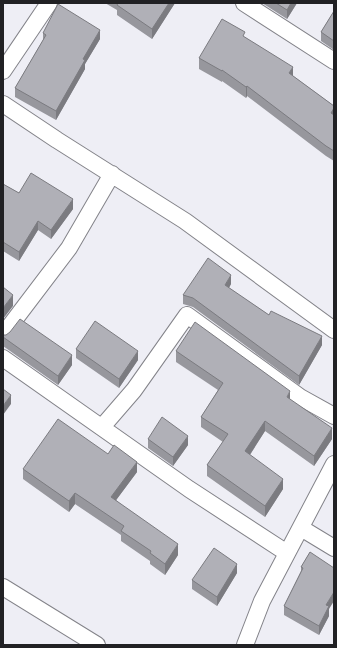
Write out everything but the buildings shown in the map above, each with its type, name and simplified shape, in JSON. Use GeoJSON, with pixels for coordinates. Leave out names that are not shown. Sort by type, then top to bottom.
{"type":"FeatureCollection","features":[{"type":"Feature","properties":{"kind":"street"},"geometry":{"type":"LineString","coordinates":[[3,71],[49,3]]}},
{"type":"Feature","properties":{"kind":"street"},"geometry":{"type":"LineString","coordinates":[[244,3],[334,61]]}},
{"type":"Feature","properties":{"kind":"street"},"geometry":{"type":"LineString","coordinates":[[3,104],[185,221],[334,330]]}},
{"type":"Feature","properties":{"kind":"street"},"geometry":{"type":"LineString","coordinates":[[3,335],[69,248],[112,174]]}},
{"type":"Feature","properties":{"kind":"street"},"geometry":{"type":"LineString","coordinates":[[102,427],[134,390],[187,315],[300,396],[334,416]]}},
{"type":"Feature","properties":{"kind":"street"},"geometry":{"type":"LineString","coordinates":[[3,358],[189,489],[287,553]]}},
{"type":"Feature","properties":{"kind":"street"},"geometry":{"type":"LineString","coordinates":[[245,645],[262,601],[334,464]]}},
{"type":"Feature","properties":{"kind":"street"},"geometry":{"type":"LineString","coordinates":[[301,528],[334,548]]}},
{"type":"Feature","properties":{"kind":"street"},"geometry":{"type":"LineString","coordinates":[[4,590],[97,645]]}}]}
